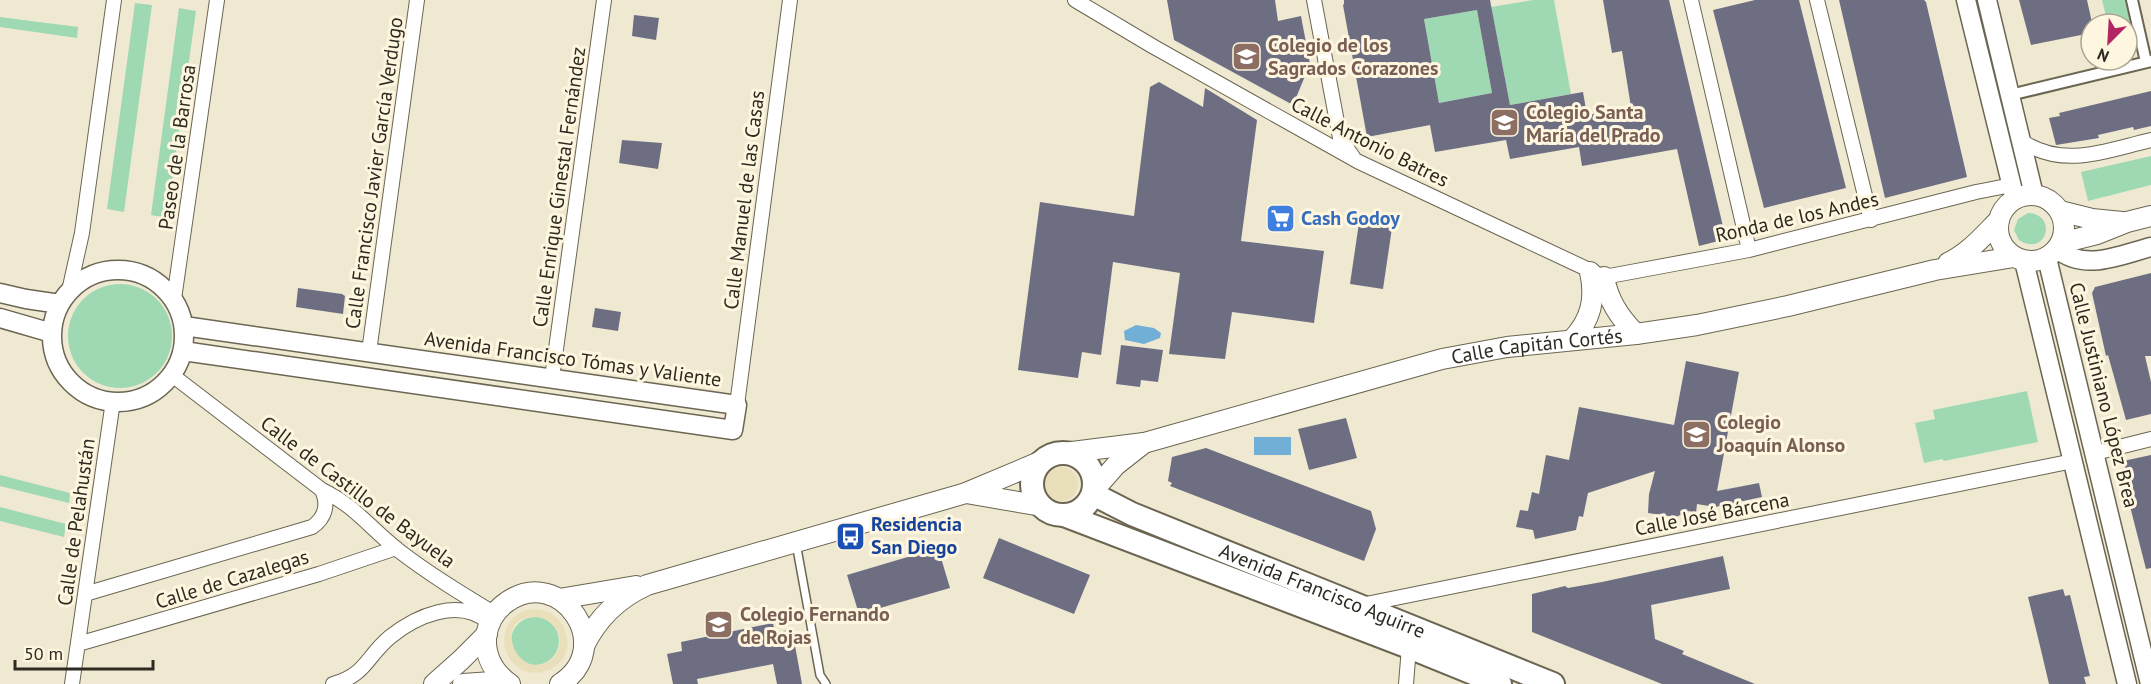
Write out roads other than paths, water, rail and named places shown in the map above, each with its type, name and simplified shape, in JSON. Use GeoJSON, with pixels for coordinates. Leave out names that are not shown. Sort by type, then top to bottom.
{"type":"FeatureCollection","features":[{"type":"Feature","properties":{"kind":"main road"},"geometry":{"type":"LineString","coordinates":[[2013,192],[2034,195]]}},
{"type":"Feature","properties":{"kind":"main road","name":"Calle Capitán Cortés"},"geometry":{"type":"LineString","coordinates":[[1935,270],[1960,257],[1979,241],[1999,220],[2013,192]]}},
{"type":"Feature","properties":{"kind":"main road","name":"Calle Capitán Cortés"},"geometry":{"type":"LineString","coordinates":[[2034,195],[2047,199],[2060,211],[2092,219],[2127,222]]}},
{"type":"Feature","properties":{"kind":"main road"},"geometry":{"type":"LineString","coordinates":[[2055,250],[2064,227],[2060,211]]}},
{"type":"Feature","properties":{"kind":"main road","name":"Calle Capitán Cortés"},"geometry":{"type":"LineString","coordinates":[[560,684],[575,671],[584,646],[596,624],[616,602],[647,585],[966,493],[1054,454],[1144,443],[1442,359],[1507,347],[1636,334],[1697,325],[1788,306],[1935,270],[2019,259],[2034,261],[2055,250],[2127,222],[2151,216]]}},
{"type":"Feature","properties":{"kind":"main road"},"geometry":{"type":"LineString","coordinates":[[1999,220],[1998,230],[2001,242],[2019,259]]}},
{"type":"Feature","properties":{"kind":"main road"},"geometry":{"type":"LineString","coordinates":[[1597,274],[1618,315],[1636,334]]}},
{"type":"Feature","properties":{"kind":"main road"},"geometry":{"type":"LineString","coordinates":[[1572,340],[1585,324],[1590,311],[1597,274]]}},
{"type":"Feature","properties":{"kind":"main road","name":"Calle Capitán Cortés"},"geometry":{"type":"LineString","coordinates":[[966,493],[1042,506],[1052,513],[1064,515],[1074,513],[1082,509],[1116,465],[1144,443]]}},
{"type":"Feature","properties":{"kind":"main road"},"geometry":{"type":"LineString","coordinates":[[1064,453],[1078,457],[1089,466],[1094,479],[1093,492]]}},
{"type":"Feature","properties":{"kind":"main road"},"geometry":{"type":"LineString","coordinates":[[1042,461],[1034,473],[1032,484],[1035,498],[1042,506]]}},
{"type":"Feature","properties":{"kind":"main road","name":"Avenida Francisco Aguirre"},"geometry":{"type":"LineString","coordinates":[[1093,492],[1132,514],[1553,684]]}},
{"type":"Feature","properties":{"kind":"main road","name":"Avenida Francisco Aguirre"},"geometry":{"type":"LineString","coordinates":[[1064,515],[1500,684]]}},
{"type":"Feature","properties":{"kind":"main road","name":"Calle Capitán Cortés"},"geometry":{"type":"LineString","coordinates":[[434,684],[456,665],[508,602],[524,594],[542,594],[559,599],[664,580]]}},
{"type":"Feature","properties":{"kind":"main road"},"geometry":{"type":"LineString","coordinates":[[559,599],[569,607],[579,621],[584,633],[584,646]]}},
{"type":"Feature","properties":{"kind":"main road"},"geometry":{"type":"LineString","coordinates":[[490,624],[487,652],[491,664],[509,684]]}},
{"type":"Feature","properties":{"kind":"main road"},"geometry":{"type":"LineString","coordinates":[[463,684],[492,682],[509,684]]}},
{"type":"Feature","properties":{"kind":"street"},"geometry":{"type":"LineString","coordinates":[[0,293],[26,300],[65,297],[78,283],[94,274],[111,270],[135,272],[157,282],[174,299],[184,326],[183,351],[172,375],[160,387],[146,396],[130,401],[113,401],[93,396],[69,379],[58,362],[52,333],[65,297],[82,233],[114,0]]}},
{"type":"Feature","properties":{"kind":"street","name":"Paseo de la Barrosa"},"geometry":{"type":"LineString","coordinates":[[174,299],[217,0]]}},
{"type":"Feature","properties":{"kind":"street","name":"Calle Francisco Javier García Verdugo"},"geometry":{"type":"LineString","coordinates":[[369,352],[417,0]]}},
{"type":"Feature","properties":{"kind":"street","name":"Calle Enrique Ginestal Fernández"},"geometry":{"type":"LineString","coordinates":[[552,378],[604,0]]}},
{"type":"Feature","properties":{"kind":"street","name":"Calle Manuel de las Casas"},"geometry":{"type":"LineString","coordinates":[[737,405],[789,0]]}},
{"type":"Feature","properties":{"kind":"street","name":"Calle Antonio Batres"},"geometry":{"type":"LineString","coordinates":[[1075,0],[1359,162],[1597,274]]}},
{"type":"Feature","properties":{"kind":"street"},"geometry":{"type":"LineString","coordinates":[[1314,0],[1340,138],[1350,154],[1359,162]]}},
{"type":"Feature","properties":{"kind":"street"},"geometry":{"type":"LineString","coordinates":[[1691,0],[1749,250]]}},
{"type":"Feature","properties":{"kind":"street"},"geometry":{"type":"LineString","coordinates":[[1817,0],[1871,220]]}},
{"type":"Feature","properties":{"kind":"street"},"geometry":{"type":"LineString","coordinates":[[1966,0],[2013,192]]}},
{"type":"Feature","properties":{"kind":"street"},"geometry":{"type":"LineString","coordinates":[[1987,0],[2034,195]]}},
{"type":"Feature","properties":{"kind":"street"},"geometry":{"type":"LineString","coordinates":[[2010,95],[2149,62],[2132,0]]}},
{"type":"Feature","properties":{"kind":"street"},"geometry":{"type":"LineString","coordinates":[[2023,142],[2035,150],[2048,154],[2072,157],[2151,140]]}},
{"type":"Feature","properties":{"kind":"street","name":"Ronda de los Andes"},"geometry":{"type":"LineString","coordinates":[[1597,274],[1749,250],[1871,220],[2013,192]]}},
{"type":"Feature","properties":{"kind":"street"},"geometry":{"type":"LineString","coordinates":[[2055,250],[2072,259],[2094,262],[2151,247]]}},
{"type":"Feature","properties":{"kind":"street","name":"Calle Justiniano López Brea"},"geometry":{"type":"LineString","coordinates":[[2055,250],[2095,453],[2150,684]]}},
{"type":"Feature","properties":{"kind":"street"},"geometry":{"type":"LineString","coordinates":[[2019,259],[2073,461],[2127,684]]}},
{"type":"Feature","properties":{"kind":"street"},"geometry":{"type":"LineString","coordinates":[[0,318],[52,333]]}},
{"type":"Feature","properties":{"kind":"street","name":"Avenida Francisco Tómas y Valiente"},"geometry":{"type":"LineString","coordinates":[[183,351],[733,430],[737,405],[184,326]]}},
{"type":"Feature","properties":{"kind":"street","name":"Calle de Castillo de Bayuela"},"geometry":{"type":"LineString","coordinates":[[172,375],[322,490],[348,504],[396,548],[490,624]]}},
{"type":"Feature","properties":{"kind":"street","name":"Calle de Pelahustán"},"geometry":{"type":"LineString","coordinates":[[72,684],[113,401]]}},
{"type":"Feature","properties":{"kind":"street"},"geometry":{"type":"LineString","coordinates":[[2095,453],[2151,439]]}},
{"type":"Feature","properties":{"kind":"street","name":"Calle José Bárcena"},"geometry":{"type":"LineString","coordinates":[[1359,606],[2073,461]]}},
{"type":"Feature","properties":{"kind":"street","name":"Calle de Cazalegas"},"geometry":{"type":"LineString","coordinates":[[85,594],[312,527],[325,510],[325,497],[322,490]]}},
{"type":"Feature","properties":{"kind":"street","name":"Calle de Cazalegas"},"geometry":{"type":"LineString","coordinates":[[78,644],[319,574],[396,548]]}},
{"type":"Feature","properties":{"kind":"street"},"geometry":{"type":"LineString","coordinates":[[333,684],[353,677],[391,636],[419,620],[443,611],[461,610],[479,614],[490,624]]}},
{"type":"Feature","properties":{"kind":"street"},"geometry":{"type":"LineString","coordinates":[[1406,684],[1409,647]]}},
{"type":"Feature","properties":{"kind":"lane"},"geometry":{"type":"LineString","coordinates":[[796,543],[820,675],[825,684]]}},
{"type":"Feature","properties":{"kind":"water"},"geometry":{"type":"Polygon","coordinates":[[[1136,325],[1154,328],[1161,333],[1160,338],[1144,344],[1125,340],[1124,331],[1136,325]]]}},
{"type":"Feature","properties":{"kind":"water"},"geometry":{"type":"Polygon","coordinates":[[[1254,437],[1291,437],[1291,455],[1254,455],[1254,437]]]}},
{"type":"Feature","properties":{"kind":"place","name":"Colegio de los Sagrados Corazones"},"geometry":{"type":"Point","coordinates":[1247,56]}},
{"type":"Feature","properties":{"kind":"place","name":"Colegio Santa María del Prado"},"geometry":{"type":"Point","coordinates":[1505,123]}},
{"type":"Feature","properties":{"kind":"place","name":"Cash Godoy"},"geometry":{"type":"Point","coordinates":[1280,218]}},
{"type":"Feature","properties":{"kind":"place","name":"Colegio Joaquín Alonso"},"geometry":{"type":"Point","coordinates":[1696,434]}},
{"type":"Feature","properties":{"kind":"place","name":"Residencia San Diego"},"geometry":{"type":"Point","coordinates":[850,536]}},
{"type":"Feature","properties":{"kind":"place","name":"Colegio Fernando de Rojas"},"geometry":{"type":"Point","coordinates":[719,625]}}]}
